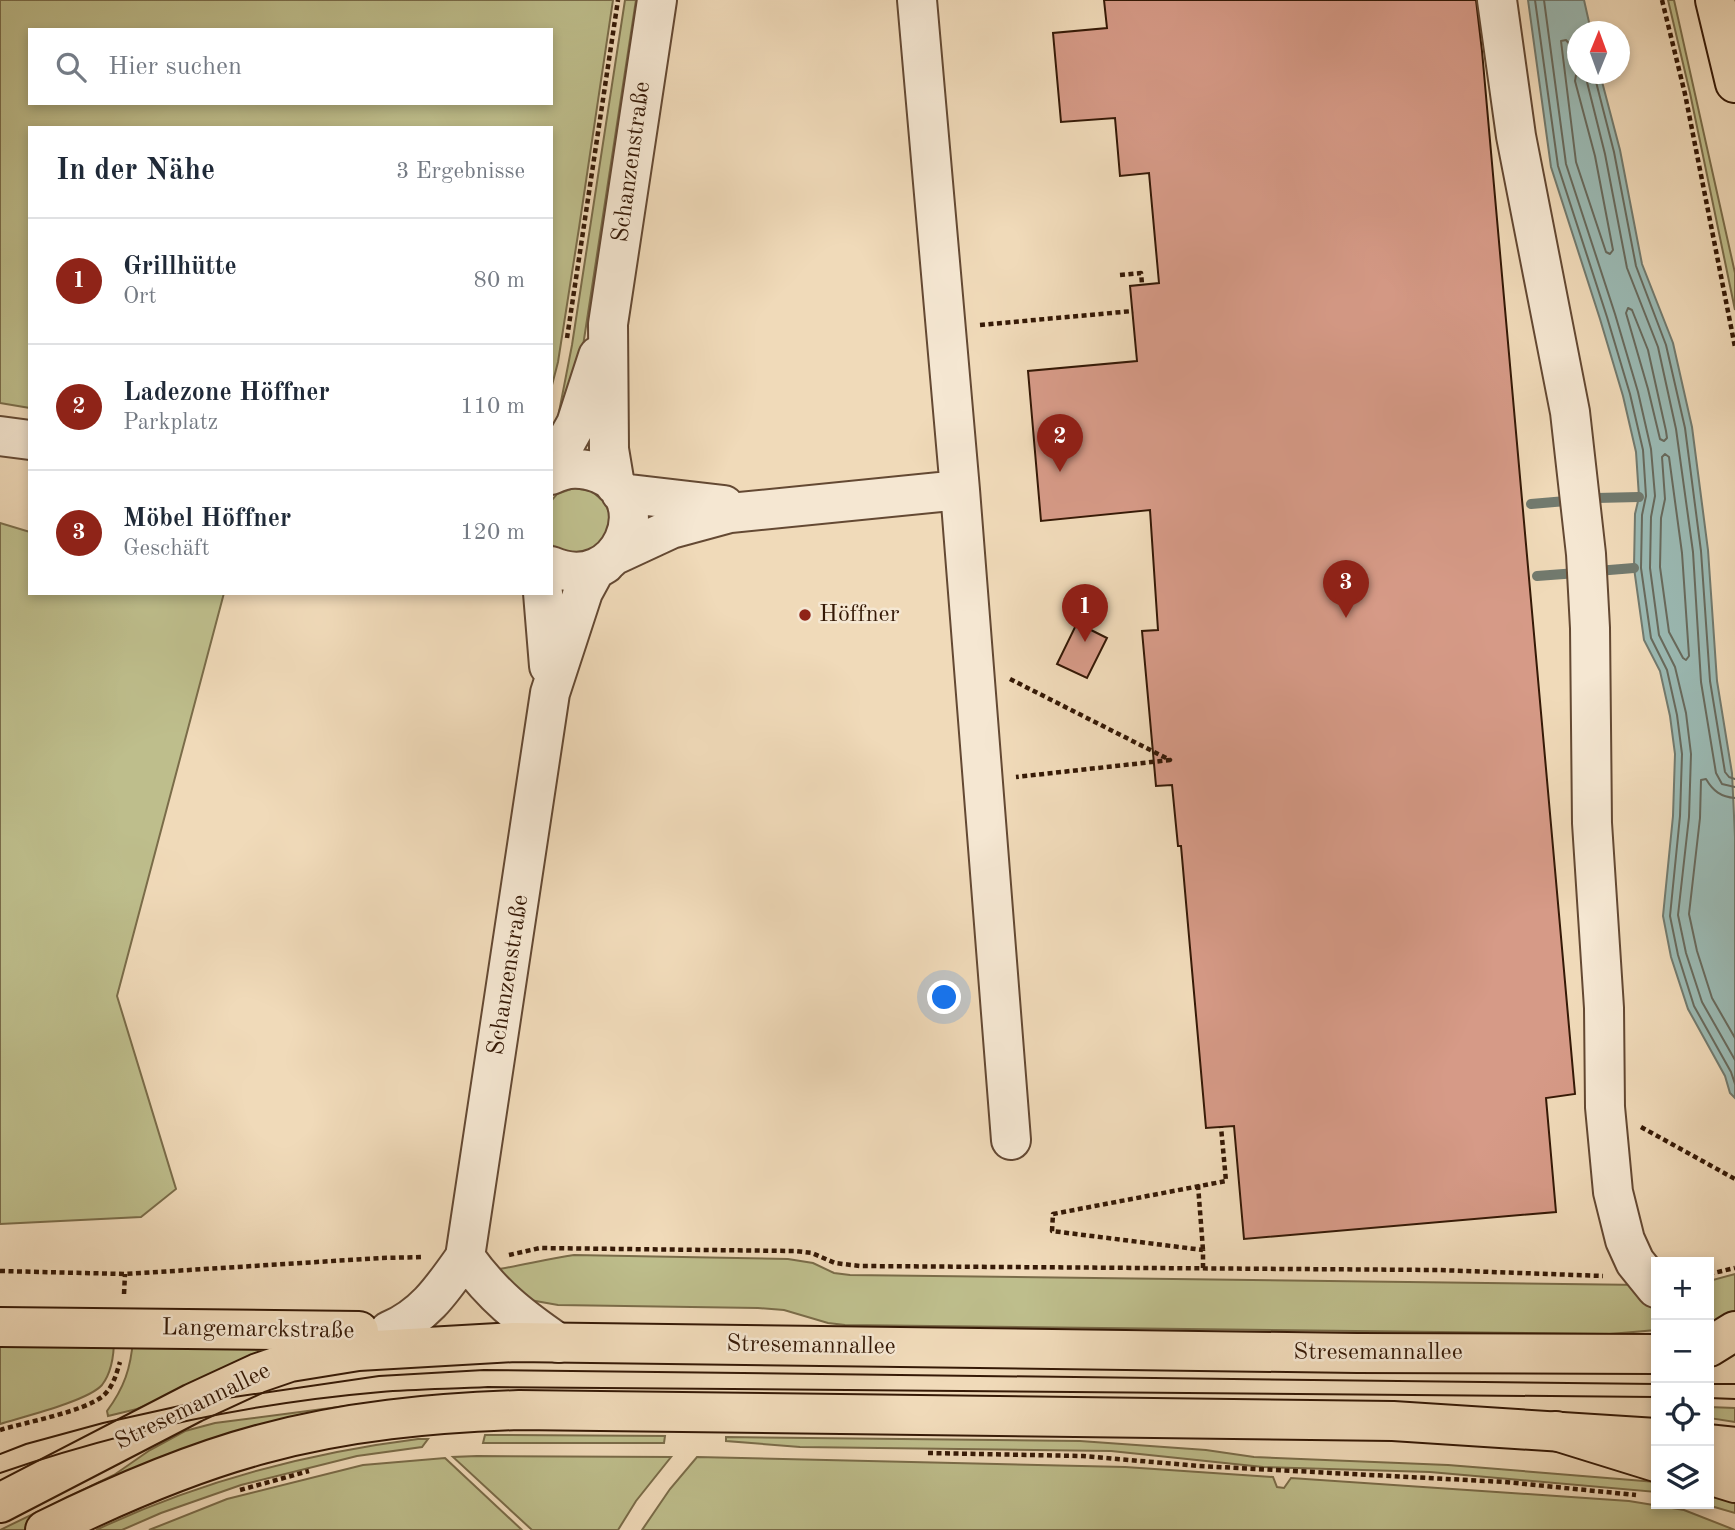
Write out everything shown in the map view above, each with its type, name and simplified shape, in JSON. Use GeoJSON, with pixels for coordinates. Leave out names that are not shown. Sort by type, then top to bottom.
{"type":"FeatureCollection","features":[{"type":"Feature","properties":{"kind":"main road"},"geometry":{"type":"LineString","coordinates":[[1715,0],[1735,83]]}},
{"type":"Feature","properties":{"kind":"main road","name":"Langemarckstraße"},"geometry":{"type":"LineString","coordinates":[[0,1327],[389,1331],[515,1342]]}},
{"type":"Feature","properties":{"kind":"main road"},"geometry":{"type":"LineString","coordinates":[[1714,1344],[1735,1331]]}},
{"type":"Feature","properties":{"kind":"main road","name":"Stresemannallee"},"geometry":{"type":"LineString","coordinates":[[0,1503],[193,1403],[258,1373],[290,1362],[358,1351],[515,1342],[1357,1353],[1651,1354]]}},
{"type":"Feature","properties":{"kind":"main road"},"geometry":{"type":"LineString","coordinates":[[1714,1354],[1735,1353]]}},
{"type":"Feature","properties":{"kind":"main road","name":"Stresemannallee"},"geometry":{"type":"LineString","coordinates":[[45,1530],[92,1507],[209,1460],[261,1444],[362,1423],[466,1412],[519,1410],[1394,1421],[1651,1438]]}},
{"type":"Feature","properties":{"kind":"main road"},"geometry":{"type":"LineString","coordinates":[[1556,1431],[1649,1479]]}},
{"type":"Feature","properties":{"kind":"main road"},"geometry":{"type":"LineString","coordinates":[[1714,1445],[1735,1447]]}},
{"type":"Feature","properties":{"kind":"main road"},"geometry":{"type":"LineString","coordinates":[[1714,1477],[1735,1483]]}},
{"type":"Feature","properties":{"kind":"street","name":"Schanzenstraße"},"geometry":{"type":"LineString","coordinates":[[618,489],[609,449],[608,324],[657,0]]}},
{"type":"Feature","properties":{"kind":"street"},"geometry":{"type":"LineString","coordinates":[[917,0],[984,780],[1011,1140]]}},
{"type":"Feature","properties":{"kind":"street"},"geometry":{"type":"LineString","coordinates":[[1497,0],[1516,136],[1570,412],[1586,554],[1590,628],[1592,823],[1604,1008],[1605,1107],[1616,1208],[1625,1240],[1635,1262],[1651,1282]]}},
{"type":"Feature","properties":{"kind":"street","name":"Schanzenstraße"},"geometry":{"type":"LineString","coordinates":[[553,468],[576,424],[608,324]]}},
{"type":"Feature","properties":{"kind":"street"},"geometry":{"type":"LineString","coordinates":[[0,436],[28,440]]}},
{"type":"Feature","properties":{"kind":"street","name":"Schanzenstraße"},"geometry":{"type":"LineString","coordinates":[[389,1331],[407,1323],[429,1305],[465,1257],[550,693],[583,592],[595,570],[610,560],[623,544],[628,532],[627,505],[618,489],[604,475],[575,468],[553,472]]}},
{"type":"Feature","properties":{"kind":"street"},"geometry":{"type":"LineString","coordinates":[[618,489],[761,508]]}},
{"type":"Feature","properties":{"kind":"street"},"geometry":{"type":"LineString","coordinates":[[553,567],[566,572],[593,570],[671,529],[730,513],[960,491]]}},
{"type":"Feature","properties":{"kind":"street","name":"Schanzenstraße"},"geometry":{"type":"LineString","coordinates":[[543,595],[550,693]]}},
{"type":"Feature","properties":{"kind":"street"},"geometry":{"type":"LineString","coordinates":[[465,1257],[491,1291],[509,1308],[558,1343]]}},
{"type":"Feature","properties":{"kind":"path"},"geometry":{"type":"LineString","coordinates":[[565,349],[618,0]]}},
{"type":"Feature","properties":{"kind":"path"},"geometry":{"type":"LineString","coordinates":[[1662,0],[1685,94],[1735,347]]}},
{"type":"Feature","properties":{"kind":"path"},"geometry":{"type":"LineString","coordinates":[[1120,275],[1141,274],[1142,284]]}},
{"type":"Feature","properties":{"kind":"path"},"geometry":{"type":"LineString","coordinates":[[972,325],[1133,311]]}},
{"type":"Feature","properties":{"kind":"path"},"geometry":{"type":"LineString","coordinates":[[984,780],[1170,760],[1005,676]]}},
{"type":"Feature","properties":{"kind":"path"},"geometry":{"type":"LineString","coordinates":[[1605,1107],[1735,1179]]}},
{"type":"Feature","properties":{"kind":"path"},"geometry":{"type":"LineString","coordinates":[[1203,1250],[1052,1231],[1053,1214],[1226,1181],[1221,1127]]}},
{"type":"Feature","properties":{"kind":"path"},"geometry":{"type":"LineString","coordinates":[[1198,1185],[1203,1268]]}},
{"type":"Feature","properties":{"kind":"path"},"geometry":{"type":"LineString","coordinates":[[0,1271],[125,1274],[381,1258],[499,1258],[540,1248],[795,1251],[860,1266],[1438,1270],[1651,1283]]}},
{"type":"Feature","properties":{"kind":"path"},"geometry":{"type":"LineString","coordinates":[[1714,1273],[1735,1268]]}},
{"type":"Feature","properties":{"kind":"path"},"geometry":{"type":"LineString","coordinates":[[0,1430],[86,1405],[103,1395],[115,1380],[121,1354],[125,1274]]}},
{"type":"Feature","properties":{"kind":"path"},"geometry":{"type":"LineString","coordinates":[[926,1453],[1083,1456],[1199,1466],[1505,1482],[1649,1479]]}},
{"type":"Feature","properties":{"kind":"path"},"geometry":{"type":"LineString","coordinates":[[236,1491],[316,1470]]}},
{"type":"Feature","properties":{"kind":"green space"},"geometry":{"type":"Polygon","coordinates":[[[0,0],[613,0],[553,381],[553,126],[28,126],[28,408],[0,403],[0,0]]]}},
{"type":"Feature","properties":{"kind":"green space"},"geometry":{"type":"Polygon","coordinates":[[[625,0],[636,0],[583,346],[568,414],[559,412],[572,345],[625,0]]]}},
{"type":"Feature","properties":{"kind":"green space"},"geometry":{"type":"Polygon","coordinates":[[[1668,0],[1674,0],[1735,273],[1735,310],[1690,93],[1668,0]]]}},
{"type":"Feature","properties":{"kind":"green space"},"geometry":{"type":"Polygon","coordinates":[[[574,488],[592,491],[605,503],[612,519],[608,537],[597,551],[562,554],[553,546],[553,499],[557,494],[574,488]]]}},
{"type":"Feature","properties":{"kind":"green space"},"geometry":{"type":"Polygon","coordinates":[[[0,523],[28,531],[28,595],[223,595],[117,996],[176,1189],[141,1217],[0,1224],[0,523]]]}},
{"type":"Feature","properties":{"kind":"green space"},"geometry":{"type":"Polygon","coordinates":[[[574,1255],[788,1259],[813,1263],[834,1273],[850,1275],[1643,1285],[1651,1295],[1651,1330],[1610,1334],[845,1325],[828,1323],[784,1310],[758,1308],[558,1305],[530,1300],[493,1270],[574,1255]]]}},
{"type":"Feature","properties":{"kind":"green space"},"geometry":{"type":"Polygon","coordinates":[[[1735,1274],[1735,1314],[1714,1320],[1714,1320],[1714,1280],[1735,1274]]]}},
{"type":"Feature","properties":{"kind":"green space"},"geometry":{"type":"Polygon","coordinates":[[[0,1339],[114,1339],[114,1351],[108,1375],[94,1391],[69,1403],[0,1424],[0,1339]]]}},
{"type":"Feature","properties":{"kind":"green space"},"geometry":{"type":"Polygon","coordinates":[[[133,1339],[312,1341],[137,1409],[108,1416],[107,1411],[126,1377],[133,1339]]]}},
{"type":"Feature","properties":{"kind":"green space"},"geometry":{"type":"Polygon","coordinates":[[[369,1403],[292,1419],[179,1455],[25,1530],[0,1530],[114,1475],[150,1450],[185,1431],[215,1423],[369,1403]]]}},
{"type":"Feature","properties":{"kind":"green space"},"geometry":{"type":"Polygon","coordinates":[[[1714,1407],[1735,1408],[1735,1422],[1714,1419],[1714,1407]]]}},
{"type":"Feature","properties":{"kind":"green space"},"geometry":{"type":"Polygon","coordinates":[[[485,1435],[665,1436],[664,1443],[483,1443],[485,1435]]]}},
{"type":"Feature","properties":{"kind":"green space"},"geometry":{"type":"Polygon","coordinates":[[[726,1437],[1080,1441],[1206,1450],[1254,1457],[1448,1465],[1651,1482],[1651,1492],[1430,1472],[1263,1467],[1111,1451],[800,1447],[726,1441],[726,1437]]]}},
{"type":"Feature","properties":{"kind":"green space"},"geometry":{"type":"Polygon","coordinates":[[[428,1439],[422,1447],[357,1456],[241,1485],[161,1513],[122,1530],[96,1530],[174,1498],[253,1472],[335,1452],[428,1439]]]}},
{"type":"Feature","properties":{"kind":"green space"},"geometry":{"type":"Polygon","coordinates":[[[453,1457],[671,1457],[636,1501],[618,1530],[532,1530],[453,1457]]]}},
{"type":"Feature","properties":{"kind":"green space"},"geometry":{"type":"Polygon","coordinates":[[[697,1457],[1125,1467],[1273,1477],[1277,1487],[1284,1488],[1291,1478],[1629,1501],[1651,1505],[1651,1509],[1684,1510],[1735,1530],[642,1530],[670,1489],[697,1457]]]}},
{"type":"Feature","properties":{"kind":"green space"},"geometry":{"type":"Polygon","coordinates":[[[445,1458],[522,1530],[149,1530],[227,1499],[363,1465],[445,1458]]]}},
{"type":"Feature","properties":{"kind":"green space"},"geometry":{"type":"Polygon","coordinates":[[[1714,1494],[1735,1500],[1735,1513],[1714,1507],[1714,1494]]]}},
{"type":"Feature","properties":{"kind":"water"},"geometry":{"type":"Polygon","coordinates":[[[1528,0],[1584,0],[1589,21],[1567,21],[1567,84],[1603,84],[1620,150],[1642,264],[1673,343],[1692,427],[1708,550],[1717,681],[1732,773],[1735,837],[1735,1098],[1688,1009],[1671,957],[1663,916],[1673,816],[1675,754],[1660,671],[1644,640],[1634,568],[1635,514],[1639,497],[1636,452],[1623,396],[1551,167],[1528,0]]]}},
{"type":"Feature","properties":{"kind":"building"},"geometry":{"type":"Polygon","coordinates":[[[1104,0],[1476,0],[1575,1094],[1546,1098],[1556,1212],[1244,1239],[1234,1126],[1206,1128],[1181,846],[1178,846],[1172,785],[1156,786],[1142,631],[1158,630],[1150,510],[1041,521],[1028,371],[1137,361],[1130,286],[1159,283],[1149,173],[1120,176],[1115,118],[1061,122],[1053,33],[1107,28],[1104,0]]]}},
{"type":"Feature","properties":{"kind":"building"},"geometry":{"type":"Polygon","coordinates":[[[1077,623],[1107,638],[1087,678],[1057,664],[1077,623]]]}},
{"type":"Feature","properties":{"kind":"waterway"},"geometry":{"type":"LineString","coordinates":[[1596,498],[1639,497]]}},
{"type":"Feature","properties":{"kind":"waterway"},"geometry":{"type":"LineString","coordinates":[[1531,504],[1566,501]]}},
{"type":"Feature","properties":{"kind":"waterway"},"geometry":{"type":"LineString","coordinates":[[1597,571],[1634,568]]}},
{"type":"Feature","properties":{"kind":"waterway"},"geometry":{"type":"LineString","coordinates":[[1537,576],[1577,573]]}},
{"type":"Feature","properties":{"kind":"tram line"},"geometry":{"type":"LineString","coordinates":[[0,1454],[103,1423],[193,1403],[379,1376],[484,1370],[1651,1384]]}},
{"type":"Feature","properties":{"kind":"tram line"},"geometry":{"type":"LineString","coordinates":[[1714,1384],[1735,1384]]}},
{"type":"Feature","properties":{"kind":"tram line"},"geometry":{"type":"LineString","coordinates":[[0,1473],[93,1444],[236,1411],[407,1390],[488,1387],[1651,1397]]}},
{"type":"Feature","properties":{"kind":"tram line"},"geometry":{"type":"LineString","coordinates":[[1714,1398],[1735,1399]]}},
{"type":"Feature","properties":{"kind":"place","name":"Ladezone Höffner"},"geometry":{"type":"Point","coordinates":[1060,472]}},
{"type":"Feature","properties":{"kind":"place","name":"Höffner"},"geometry":{"type":"Point","coordinates":[805,615]}},
{"type":"Feature","properties":{"kind":"place","name":"Möbel Höffner"},"geometry":{"type":"Point","coordinates":[1346,618]}},
{"type":"Feature","properties":{"kind":"place","name":"Grillhütte"},"geometry":{"type":"Point","coordinates":[1085,642]}}]}
